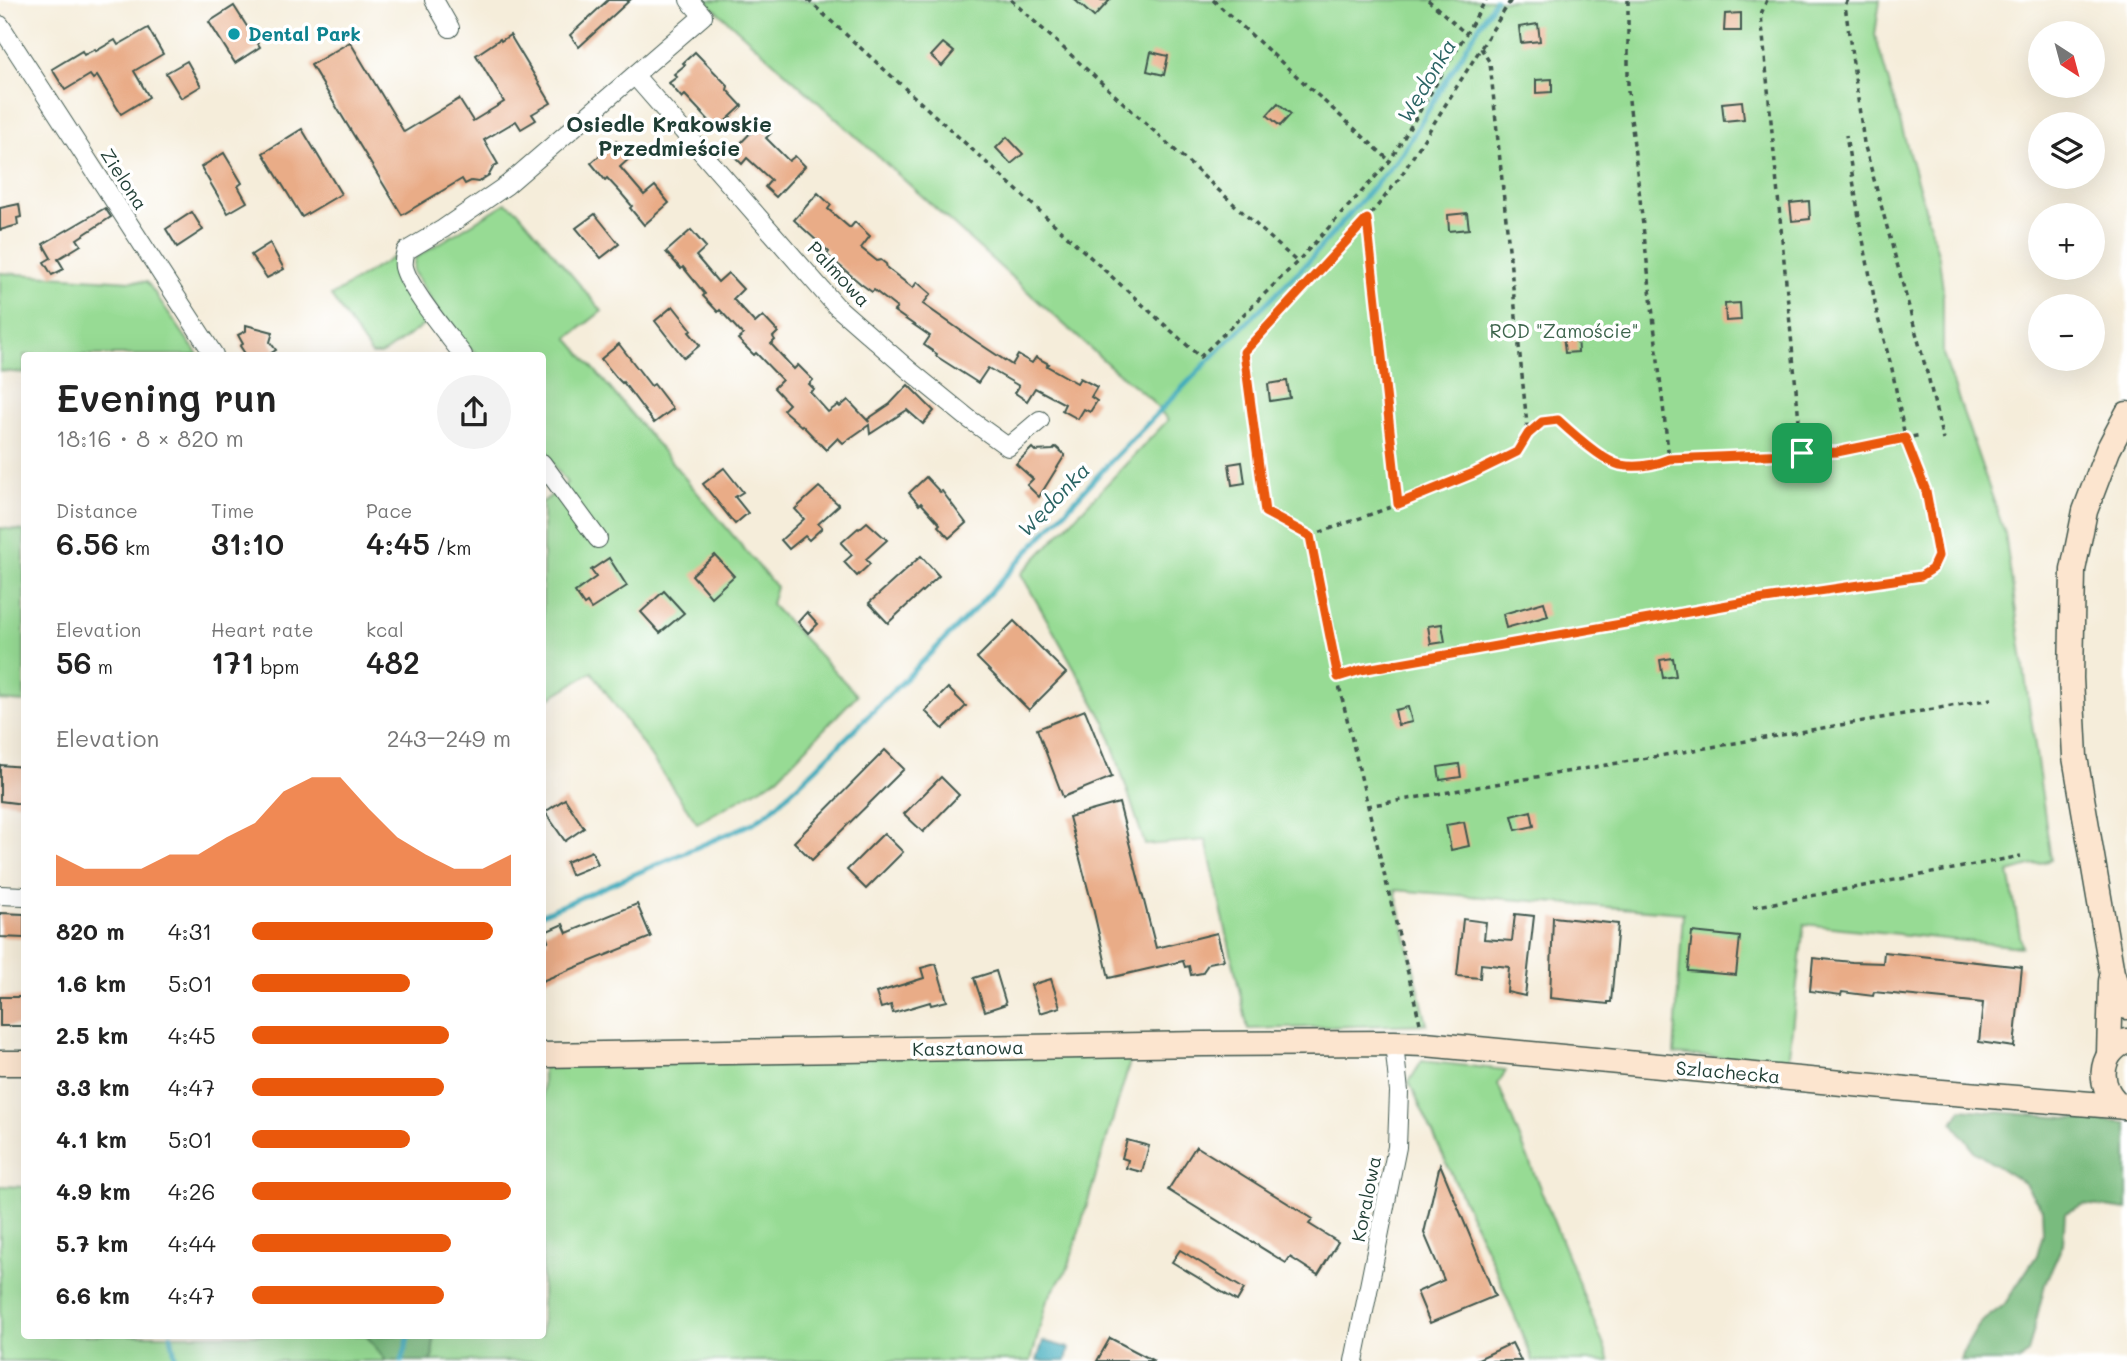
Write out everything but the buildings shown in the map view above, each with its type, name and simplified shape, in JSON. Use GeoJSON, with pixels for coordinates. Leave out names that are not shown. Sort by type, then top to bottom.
{"type":"FeatureCollection","features":[{"type":"Feature","properties":{"kind":"street"},"geometry":{"type":"LineString","coordinates":[[434,0],[450,28]]}},
{"type":"Feature","properties":{"kind":"street"},"geometry":{"type":"LineString","coordinates":[[461,352],[405,270],[403,260],[406,251],[506,185],[703,16],[689,0]]}},
{"type":"Feature","properties":{"kind":"street","name":"Zielona"},"geometry":{"type":"LineString","coordinates":[[0,25],[212,352]]}},
{"type":"Feature","properties":{"kind":"street","name":"Palmowa"},"geometry":{"type":"LineString","coordinates":[[635,76],[836,306],[909,370],[1008,447],[1040,420]]}},
{"type":"Feature","properties":{"kind":"street"},"geometry":{"type":"LineString","coordinates":[[2125,1107],[2109,1095],[2103,1078],[2113,1055],[2112,973],[2075,757],[2071,678],[2073,570],[2085,511],[2108,450],[2127,414]]}},
{"type":"Feature","properties":{"kind":"street"},"geometry":{"type":"LineString","coordinates":[[546,468],[598,539]]}},
{"type":"Feature","properties":{"kind":"street"},"geometry":{"type":"LineString","coordinates":[[0,895],[21,896]]}},
{"type":"Feature","properties":{"kind":"street"},"geometry":{"type":"LineString","coordinates":[[2112,973],[2127,1007]]}},
{"type":"Feature","properties":{"kind":"street","name":"Szlachecka"},"geometry":{"type":"LineString","coordinates":[[1394,1043],[2125,1107]]}},
{"type":"Feature","properties":{"kind":"street","name":"Kasztanowa"},"geometry":{"type":"LineString","coordinates":[[546,1055],[1394,1043]]}},
{"type":"Feature","properties":{"kind":"street","name":"Koralowa"},"geometry":{"type":"LineString","coordinates":[[1354,1361],[1397,1147],[1399,1092],[1394,1043]]}},
{"type":"Feature","properties":{"kind":"street"},"geometry":{"type":"LineString","coordinates":[[2061,1101],[2087,1086],[2113,1055]]}},
{"type":"Feature","properties":{"kind":"street"},"geometry":{"type":"LineString","coordinates":[[0,1063],[21,1063]]}},
{"type":"Feature","properties":{"kind":"path"},"geometry":{"type":"LineString","coordinates":[[808,0],[1200,357],[1297,262],[1390,161],[1486,0]]}},
{"type":"Feature","properties":{"kind":"path"},"geometry":{"type":"LineString","coordinates":[[1012,0],[1297,262]]}},
{"type":"Feature","properties":{"kind":"path"},"geometry":{"type":"LineString","coordinates":[[1213,0],[1390,161]]}},
{"type":"Feature","properties":{"kind":"path"},"geometry":{"type":"LineString","coordinates":[[1428,0],[1465,33]]}},
{"type":"Feature","properties":{"kind":"path"},"geometry":{"type":"LineString","coordinates":[[1511,0],[1399,179],[1367,219],[1244,352],[1265,512],[1310,536],[1474,473],[1517,452],[1528,434],[1542,422],[1558,420],[1619,465],[1653,465],[1669,459],[1837,452],[1921,436]]}},
{"type":"Feature","properties":{"kind":"path"},"geometry":{"type":"LineString","coordinates":[[1628,0],[1628,91],[1669,459]]}},
{"type":"Feature","properties":{"kind":"path"},"geometry":{"type":"LineString","coordinates":[[1767,0],[1761,14],[1802,453]]}},
{"type":"Feature","properties":{"kind":"path"},"geometry":{"type":"LineString","coordinates":[[1848,0],[1845,5],[1864,143],[1943,440]]}},
{"type":"Feature","properties":{"kind":"path"},"geometry":{"type":"LineString","coordinates":[[1481,48],[1490,63],[1528,434]]}},
{"type":"Feature","properties":{"kind":"path"},"geometry":{"type":"LineString","coordinates":[[1338,677],[1361,670],[1745,602],[1921,576],[1932,569],[1938,556],[1926,491],[1905,438],[1892,369],[1878,318],[1846,135]]}},
{"type":"Feature","properties":{"kind":"path"},"geometry":{"type":"LineString","coordinates":[[1367,219],[1398,504]]}},
{"type":"Feature","properties":{"kind":"path"},"geometry":{"type":"LineString","coordinates":[[1310,536],[1367,806],[1425,1044]]}},
{"type":"Feature","properties":{"kind":"path"},"geometry":{"type":"LineString","coordinates":[[1367,806],[1992,699]]}},
{"type":"Feature","properties":{"kind":"path"},"geometry":{"type":"LineString","coordinates":[[1753,907],[2021,856]]}},
{"type":"Feature","properties":{"kind":"green space","name":"ROD \"Zamoście\""},"geometry":{"type":"Polygon","coordinates":[[[705,0],[1880,0],[1875,35],[1939,257],[1943,290],[1943,354],[2005,534],[2051,860],[2009,872],[2022,947],[1804,924],[1788,1063],[1674,1054],[1683,913],[1395,890],[1427,1024],[1248,1029],[1206,840],[1145,845],[1105,722],[1021,574],[1168,420],[1149,398],[1111,367],[705,0]]]}},
{"type":"Feature","properties":{"kind":"green space"},"geometry":{"type":"Polygon","coordinates":[[[506,203],[517,210],[602,311],[568,338],[776,587],[771,604],[857,695],[776,779],[697,823],[592,672],[546,700],[546,500],[567,483],[546,455],[546,352],[475,352],[454,337],[413,271],[415,258],[506,203]]]}},
{"type":"Feature","properties":{"kind":"green space"},"geometry":{"type":"Polygon","coordinates":[[[395,256],[397,274],[429,321],[385,352],[370,352],[331,296],[395,256]]]}},
{"type":"Feature","properties":{"kind":"green space"},"geometry":{"type":"Polygon","coordinates":[[[0,273],[147,282],[196,352],[21,352],[21,373],[0,371],[0,273]]]}},
{"type":"Feature","properties":{"kind":"green space"},"geometry":{"type":"Polygon","coordinates":[[[0,528],[21,531],[21,702],[0,700],[0,528]]]}},
{"type":"Feature","properties":{"kind":"green space"},"geometry":{"type":"Polygon","coordinates":[[[1133,1052],[1068,1268],[1047,1300],[1031,1361],[432,1361],[434,1339],[546,1339],[546,1066],[1133,1052]]]}},
{"type":"Feature","properties":{"kind":"green space"},"geometry":{"type":"Polygon","coordinates":[[[1422,1061],[1506,1070],[1498,1084],[1610,1361],[1533,1361],[1495,1268],[1409,1082],[1422,1061]]]}},
{"type":"Feature","properties":{"kind":"green space"},"geometry":{"type":"Polygon","coordinates":[[[1961,1109],[2127,1123],[2127,1210],[2084,1204],[2065,1213],[2063,1244],[2045,1284],[2028,1353],[2019,1361],[1961,1361],[1964,1350],[1980,1323],[2004,1305],[2037,1255],[2043,1233],[2042,1209],[2025,1184],[1975,1152],[1953,1123],[1961,1109]]]}},
{"type":"Feature","properties":{"kind":"green space"},"geometry":{"type":"Polygon","coordinates":[[[0,1186],[21,1187],[21,1339],[369,1339],[386,1361],[0,1361],[0,1186]]]}},
{"type":"Feature","properties":{"kind":"green space"},"geometry":{"type":"Polygon","coordinates":[[[369,1339],[434,1339],[432,1361],[386,1361],[369,1339]]]}},
{"type":"Feature","properties":{"kind":"water"},"geometry":{"type":"Polygon","coordinates":[[[1043,1341],[1069,1348],[1066,1361],[1037,1361],[1043,1341]]]}},
{"type":"Feature","properties":{"kind":"waterway","name":"Wędonka"},"geometry":{"type":"LineString","coordinates":[[546,912],[753,823],[769,812],[815,769],[974,610],[1113,459],[1306,264],[1401,155],[1495,0]]}},
{"type":"Feature","properties":{"kind":"waterway","name":"Wędonka"},"geometry":{"type":"LineString","coordinates":[[172,1339],[176,1361]]}},
{"type":"Feature","properties":{"kind":"waterway"},"geometry":{"type":"LineString","coordinates":[[402,1361],[408,1339]]}},
{"type":"Feature","properties":{"kind":"place","name":"Dental Park"},"geometry":{"type":"Point","coordinates":[234,34]}},
{"type":"Feature","properties":{"kind":"district","name":"Osiedle Krakowskie Przedmieście"},"geometry":{"type":"Point","coordinates":[669,137]}},
{"type":"Feature","properties":{"kind":"route"},"geometry":{"type":"LineString","coordinates":[[1367,219],[1398,504],[1517,452],[1528,434],[1542,422],[1558,420],[1619,465],[1653,465],[1669,459],[1802,453],[1837,452],[1905,438],[1926,491],[1938,556],[1932,569],[1921,576],[1745,602],[1361,670],[1338,677],[1310,536],[1265,512],[1244,352],[1367,219]]}}]}
